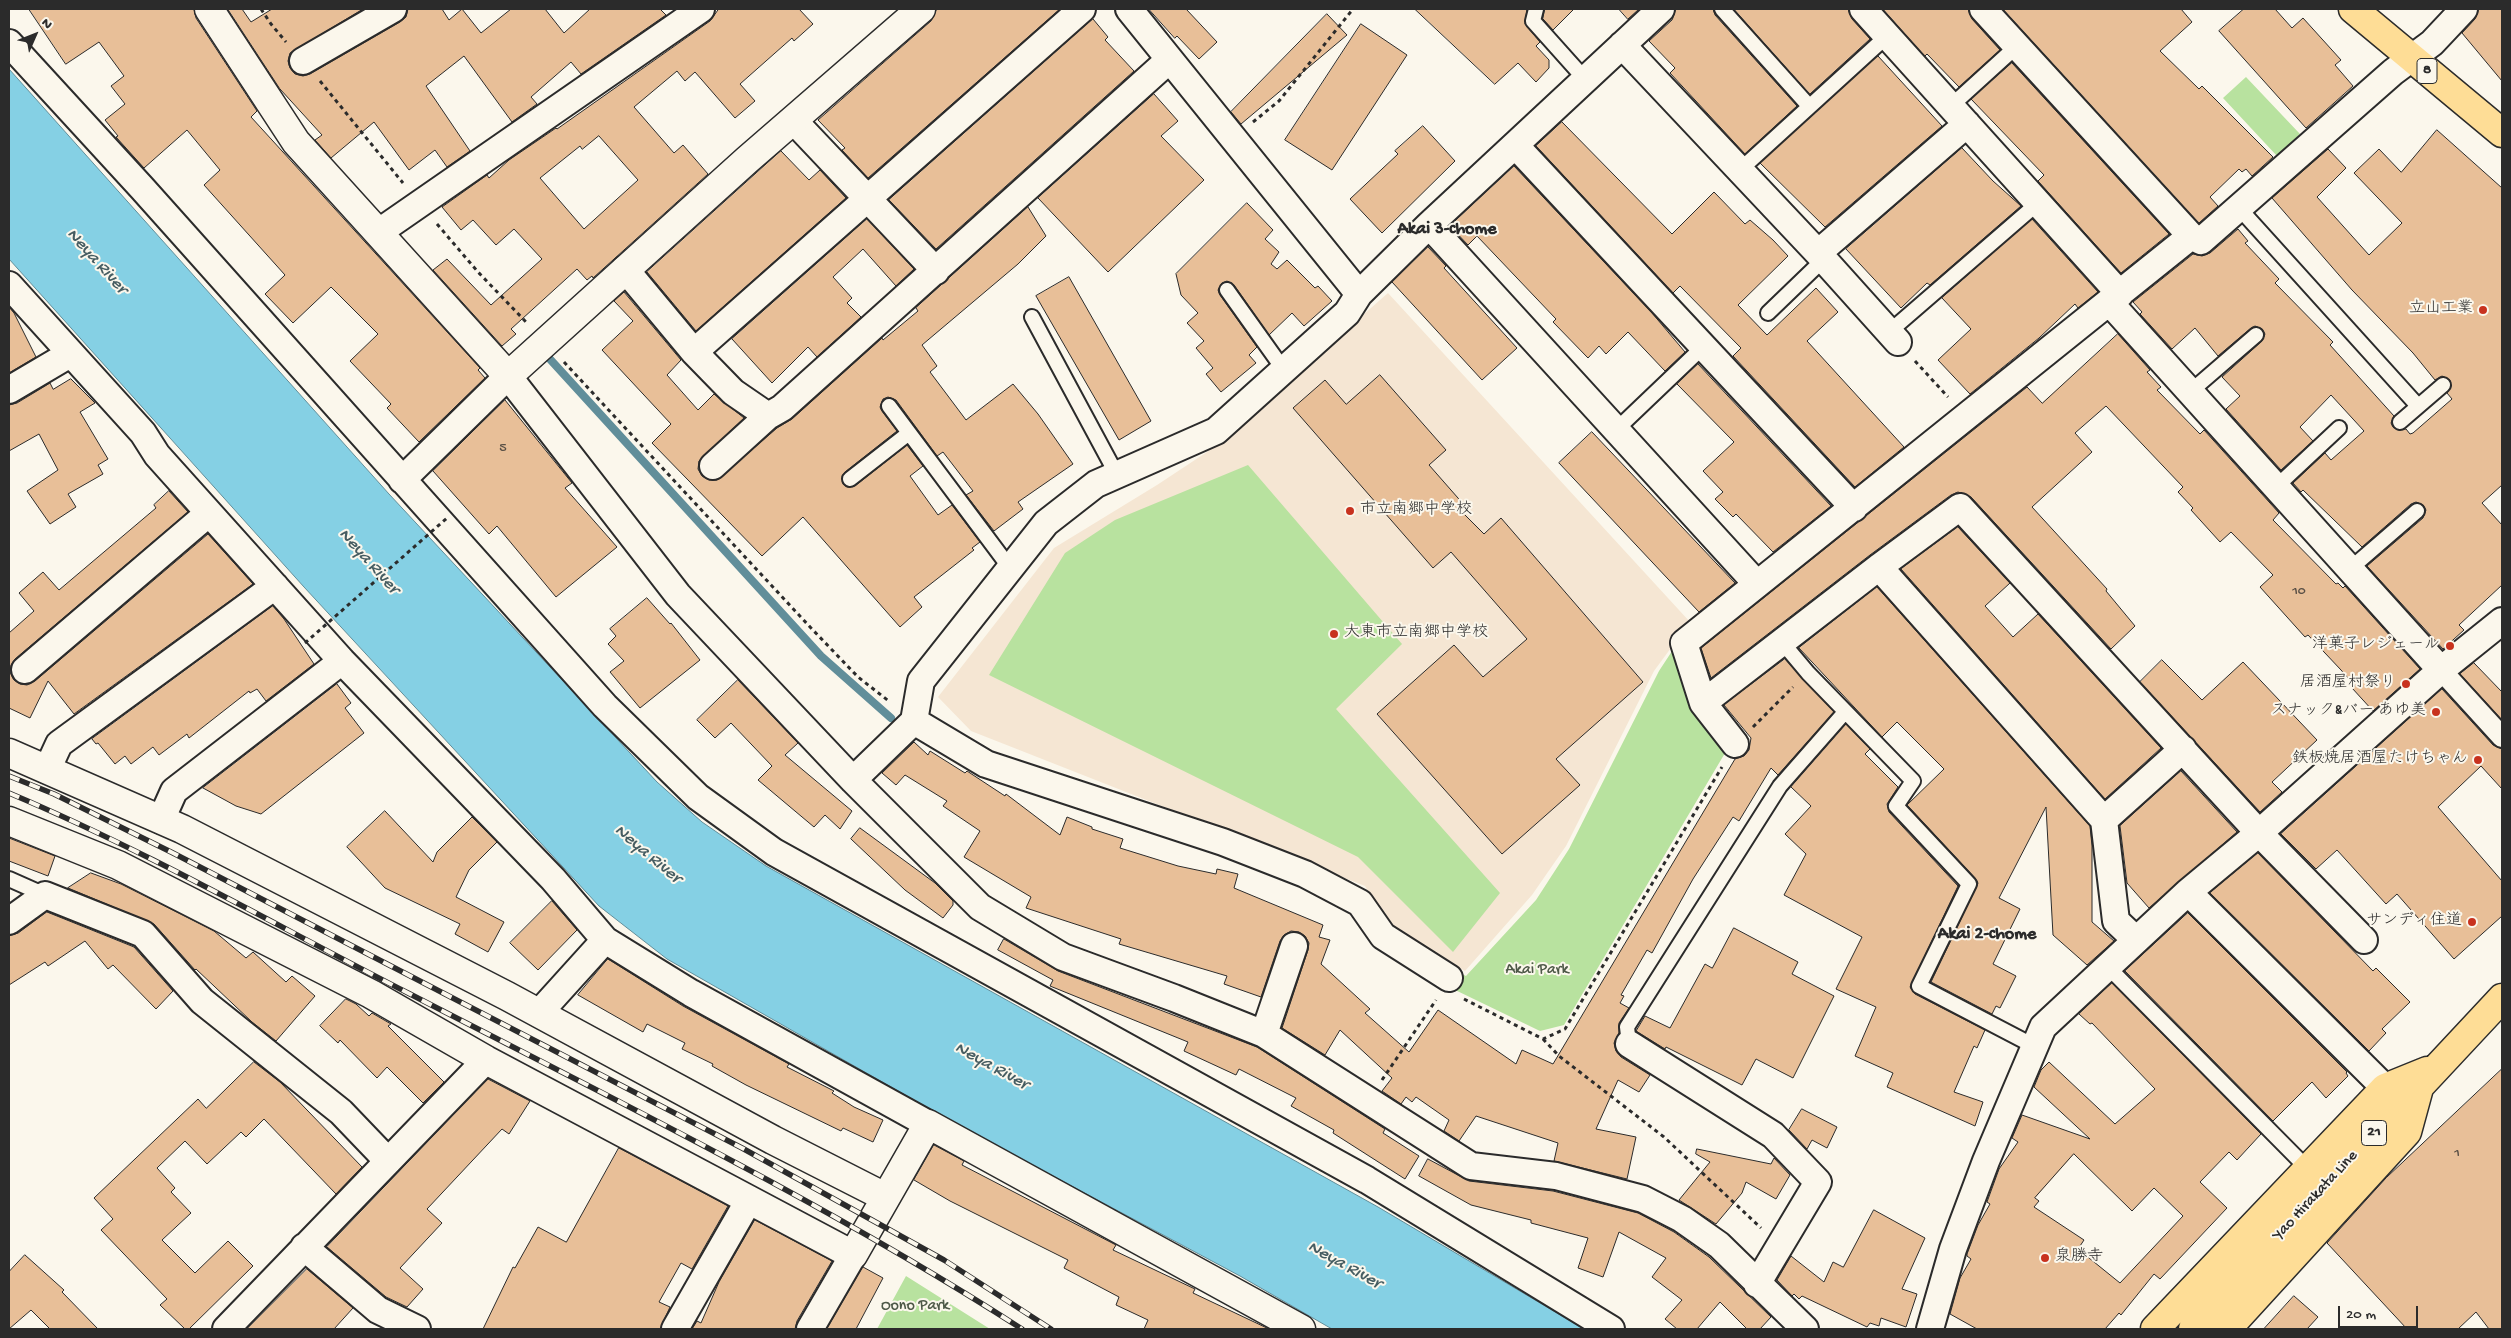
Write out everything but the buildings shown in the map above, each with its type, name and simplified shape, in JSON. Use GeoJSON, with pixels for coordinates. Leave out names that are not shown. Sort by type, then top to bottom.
{"type":"FeatureCollection","features":[{"type":"Feature","properties":{"kind":"main road","name":"8"},"geometry":{"type":"LineString","coordinates":[[2354,9],[2502,133]]}},
{"type":"Feature","properties":{"kind":"main road","name":"Yao Hirakata Line"},"geometry":{"type":"LineString","coordinates":[[2193,1329],[2502,998]]}},
{"type":"Feature","properties":{"kind":"main road"},"geometry":{"type":"LineString","coordinates":[[2155,1329],[2385,1088],[2429,1075]]}},
{"type":"Feature","properties":{"kind":"main road"},"geometry":{"type":"LineString","coordinates":[[2227,1329],[2407,1132],[2429,1075]]}},
{"type":"Feature","properties":{"kind":"street"},"geometry":{"type":"LineString","coordinates":[[208,9],[296,142],[508,376],[678,595],[853,780],[980,907],[1063,957],[1264,1034],[1369,1100],[1433,1144],[1471,1166],[1556,1176],[1642,1199],[1682,1219],[1719,1245],[1805,1329]]}},
{"type":"Feature","properties":{"kind":"street"},"geometry":{"type":"LineString","coordinates":[[379,232],[701,9]]}},
{"type":"Feature","properties":{"kind":"street"},"geometry":{"type":"LineString","coordinates":[[402,480],[508,376],[625,269],[921,9]]}},
{"type":"Feature","properties":{"kind":"street"},"geometry":{"type":"LineString","coordinates":[[694,352],[1082,9]]}},
{"type":"Feature","properties":{"kind":"street"},"geometry":{"type":"LineString","coordinates":[[1129,9],[1359,294]]}},
{"type":"Feature","properties":{"kind":"street"},"geometry":{"type":"LineString","coordinates":[[853,780],[912,722],[921,681],[1046,523],[1096,484],[1216,431],[1347,313],[1359,294],[1429,225],[1584,78],[1661,9]]}},
{"type":"Feature","properties":{"kind":"street"},"geometry":{"type":"LineString","coordinates":[[1863,9],[2038,203],[2190,392],[2502,737]]}},
{"type":"Feature","properties":{"kind":"street"},"geometry":{"type":"LineString","coordinates":[[1983,9],[2190,236],[2201,241],[2411,58],[2432,43],[2464,9]]}},
{"type":"Feature","properties":{"kind":"street"},"geometry":{"type":"LineString","coordinates":[[303,61],[389,10]]}},
{"type":"Feature","properties":{"kind":"street"},"geometry":{"type":"LineString","coordinates":[[9,43],[142,188],[605,706],[698,797],[767,846],[1367,1180],[1611,1329]]}},
{"type":"Feature","properties":{"kind":"street"},"geometry":{"type":"LineString","coordinates":[[1622,45],[1821,256],[1894,337]]}},
{"type":"Feature","properties":{"kind":"street"},"geometry":{"type":"LineString","coordinates":[[713,466],[768,416],[782,408],[936,271],[1169,60]]}},
{"type":"Feature","properties":{"kind":"street"},"geometry":{"type":"LineString","coordinates":[[1821,256],[1959,115]]}},
{"type":"Feature","properties":{"kind":"street"},"geometry":{"type":"LineString","coordinates":[[794,121],[936,271]]}},
{"type":"Feature","properties":{"kind":"street"},"geometry":{"type":"LineString","coordinates":[[1515,145],[1854,508]]}},
{"type":"Feature","properties":{"kind":"street"},"geometry":{"type":"LineString","coordinates":[[1429,225],[1756,583]]}},
{"type":"Feature","properties":{"kind":"street"},"geometry":{"type":"LineString","coordinates":[[1735,744],[1703,703],[1684,643],[1756,583],[1854,508],[2190,236]]}},
{"type":"Feature","properties":{"kind":"street"},"geometry":{"type":"LineString","coordinates":[[625,269],[694,352],[733,392],[768,416]]}},
{"type":"Feature","properties":{"kind":"street"},"geometry":{"type":"LineString","coordinates":[[9,285],[143,433],[158,455],[342,662],[553,879],[605,940],[690,993],[1301,1329]]}},
{"type":"Feature","properties":{"kind":"street"},"geometry":{"type":"LineString","coordinates":[[9,390],[70,354]]}},
{"type":"Feature","properties":{"kind":"street"},"geometry":{"type":"LineString","coordinates":[[1703,703],[1960,507],[2259,833],[2364,940]]}},
{"type":"Feature","properties":{"kind":"street"},"geometry":{"type":"LineString","coordinates":[[25,670],[209,513]]}},
{"type":"Feature","properties":{"kind":"street"},"geometry":{"type":"LineString","coordinates":[[1879,567],[2104,820],[2116,921],[2134,939]]}},
{"type":"Feature","properties":{"kind":"street"},"geometry":{"type":"LineString","coordinates":[[47,770],[59,744],[275,586]]}},
{"type":"Feature","properties":{"kind":"street"},"geometry":{"type":"LineString","coordinates":[[1930,1329],[1953,1249],[2043,1027],[2134,939],[2259,833],[2441,670],[2502,621]]}},
{"type":"Feature","properties":{"kind":"street"},"geometry":{"type":"LineString","coordinates":[[161,820],[174,791],[342,662]]}},
{"type":"Feature","properties":{"kind":"street"},"geometry":{"type":"LineString","coordinates":[[912,722],[986,764],[1224,842],[1305,874],[1360,903],[1383,936],[1446,983]]}},
{"type":"Feature","properties":{"kind":"street"},"geometry":{"type":"LineString","coordinates":[[2104,820],[2183,749]]}},
{"type":"Feature","properties":{"kind":"street"},"geometry":{"type":"LineString","coordinates":[[9,754],[161,820],[539,1013],[773,1140],[885,1197]]}},
{"type":"Feature","properties":{"kind":"street"},"geometry":{"type":"LineString","coordinates":[[9,821],[118,865],[372,994],[486,1060],[853,1255]]}},
{"type":"Feature","properties":{"kind":"street"},"geometry":{"type":"LineString","coordinates":[[2188,892],[2385,1088]]}},
{"type":"Feature","properties":{"kind":"street"},"geometry":{"type":"LineString","coordinates":[[9,921],[45,895],[142,934],[202,1002],[341,1112],[387,1160]]}},
{"type":"Feature","properties":{"kind":"street"},"geometry":{"type":"LineString","coordinates":[[539,1013],[605,940]]}},
{"type":"Feature","properties":{"kind":"street"},"geometry":{"type":"LineString","coordinates":[[1264,1034],[1294,946]]}},
{"type":"Feature","properties":{"kind":"street"},"geometry":{"type":"LineString","coordinates":[[1629,1044],[1772,1135],[1818,1182],[1757,1284]]}},
{"type":"Feature","properties":{"kind":"street"},"geometry":{"type":"LineString","coordinates":[[226,1329],[387,1160],[486,1060]]}},
{"type":"Feature","properties":{"kind":"street"},"geometry":{"type":"LineString","coordinates":[[810,1329],[928,1124]]}},
{"type":"Feature","properties":{"kind":"street"},"geometry":{"type":"LineString","coordinates":[[675,1329],[749,1200]]}},
{"type":"Feature","properties":{"kind":"street"},"geometry":{"type":"LineString","coordinates":[[304,1247],[378,1310],[418,1329]]}},
{"type":"Feature","properties":{"kind":"lane"},"geometry":{"type":"LineString","coordinates":[[1536,9],[1533,21],[1584,78]]}},
{"type":"Feature","properties":{"kind":"lane"},"geometry":{"type":"LineString","coordinates":[[1722,9],[1809,106]]}},
{"type":"Feature","properties":{"kind":"lane"},"geometry":{"type":"LineString","coordinates":[[1740,170],[1887,36]]}},
{"type":"Feature","properties":{"kind":"lane"},"geometry":{"type":"LineString","coordinates":[[1959,115],[2017,46]]}},
{"type":"Feature","properties":{"kind":"lane"},"geometry":{"type":"LineString","coordinates":[[1894,337],[2038,203]]}},
{"type":"Feature","properties":{"kind":"lane"},"geometry":{"type":"LineString","coordinates":[[2239,208],[2418,406]]}},
{"type":"Feature","properties":{"kind":"lane"},"geometry":{"type":"LineString","coordinates":[[1768,313],[1821,256]]}},
{"type":"Feature","properties":{"kind":"lane"},"geometry":{"type":"LineString","coordinates":[[1227,290],[1284,370]]}},
{"type":"Feature","properties":{"kind":"lane"},"geometry":{"type":"LineString","coordinates":[[1032,317],[1116,475]]}},
{"type":"Feature","properties":{"kind":"lane"},"geometry":{"type":"LineString","coordinates":[[2190,392],[2256,336]]}},
{"type":"Feature","properties":{"kind":"lane"},"geometry":{"type":"LineString","coordinates":[[1616,430],[1704,346]]}},
{"type":"Feature","properties":{"kind":"lane"},"geometry":{"type":"LineString","coordinates":[[2400,422],[2443,385]]}},
{"type":"Feature","properties":{"kind":"lane"},"geometry":{"type":"LineString","coordinates":[[889,406],[1010,568]]}},
{"type":"Feature","properties":{"kind":"lane"},"geometry":{"type":"LineString","coordinates":[[2276,487],[2339,428]]}},
{"type":"Feature","properties":{"kind":"lane"},"geometry":{"type":"LineString","coordinates":[[850,479],[909,433]]}},
{"type":"Feature","properties":{"kind":"lane"},"geometry":{"type":"LineString","coordinates":[[2350,568],[2417,511]]}},
{"type":"Feature","properties":{"kind":"lane"},"geometry":{"type":"LineString","coordinates":[[1782,642],[1808,674],[1913,781],[1896,806],[1969,884],[1919,986],[2034,1046]]}},
{"type":"Feature","properties":{"kind":"lane"},"geometry":{"type":"LineString","coordinates":[[1629,1044],[1627,1027],[1780,786],[1846,712]]}},
{"type":"Feature","properties":{"kind":"lane"},"geometry":{"type":"LineString","coordinates":[[9,879],[45,895]]}},
{"type":"Feature","properties":{"kind":"lane"},"geometry":{"type":"LineString","coordinates":[[2106,966],[2308,1168]]}},
{"type":"Feature","properties":{"kind":"path"},"geometry":{"type":"LineString","coordinates":[[262,9],[271,24],[478,272],[546,342],[858,677],[890,701],[912,722]]}},
{"type":"Feature","properties":{"kind":"path"},"geometry":{"type":"LineString","coordinates":[[1234,139],[1279,101],[1354,9]]}},
{"type":"Feature","properties":{"kind":"path"},"geometry":{"type":"LineString","coordinates":[[1894,337],[1967,417]]}},
{"type":"Feature","properties":{"kind":"path"},"geometry":{"type":"LineString","coordinates":[[305,643],[447,518]]}},
{"type":"Feature","properties":{"kind":"path"},"geometry":{"type":"LineString","coordinates":[[1543,1039],[1565,1029],[1735,744],[1808,674]]}},
{"type":"Feature","properties":{"kind":"path"},"geometry":{"type":"LineString","coordinates":[[1369,1100],[1446,983],[1543,1039],[1560,1056],[1664,1137],[1750,1220],[1782,1244]]}},
{"type":"Feature","properties":{"kind":"shaded area","name":"大東市立南郷中学校"},"geometry":{"type":"Polygon","coordinates":[[[1388,293],[1690,622],[1654,671],[1566,846],[1532,895],[1465,971],[1388,926],[1365,886],[971,731],[938,697],[1054,548],[1207,452],[1388,293]]]}},
{"type":"Feature","properties":{"kind":"green space"},"geometry":{"type":"Polygon","coordinates":[[[2246,77],[2300,134],[2277,156],[2223,98],[2246,77]]]}},
{"type":"Feature","properties":{"kind":"green space"},"geometry":{"type":"Polygon","coordinates":[[[1248,465],[1402,644],[1336,709],[1500,893],[1453,952],[1358,857],[989,675],[1065,553],[1115,520],[1248,465]]]}},
{"type":"Feature","properties":{"kind":"green space","name":"Akai Park"},"geometry":{"type":"Polygon","coordinates":[[[1676,645],[1728,748],[1564,1025],[1540,1031],[1451,988],[1460,973],[1466,976],[1536,900],[1569,849],[1659,671],[1676,645]]]}},
{"type":"Feature","properties":{"kind":"green space","name":"Oono Park"},"geometry":{"type":"Polygon","coordinates":[[[906,1276],[990,1329],[877,1329],[906,1276]]]}},
{"type":"Feature","properties":{"kind":"water","name":"Neya River"},"geometry":{"type":"Polygon","coordinates":[[[9,69],[389,494],[657,782],[702,822],[766,866],[1378,1207],[1584,1329],[1332,1329],[1240,1276],[961,1127],[667,959],[599,906],[304,587],[9,259],[9,69]]]}},
{"type":"Feature","properties":{"kind":"waterway"},"geometry":{"type":"LineString","coordinates":[[548,357],[821,656],[891,718]]}},
{"type":"Feature","properties":{"kind":"railway"},"geometry":{"type":"LineString","coordinates":[[9,776],[54,794],[173,853],[742,1148],[944,1260],[1051,1329]]}},
{"type":"Feature","properties":{"kind":"railway"},"geometry":{"type":"LineString","coordinates":[[9,793],[161,864],[720,1154],[873,1239],[1022,1329]]}},
{"type":"Feature","properties":{"kind":"place","name":"立山工業"},"geometry":{"type":"Point","coordinates":[2483,310]}},
{"type":"Feature","properties":{"kind":"place","name":"市立南郷中学校"},"geometry":{"type":"Point","coordinates":[1350,511]}},
{"type":"Feature","properties":{"kind":"place","name":"大東市立南郷中学校"},"geometry":{"type":"Point","coordinates":[1334,634]}},
{"type":"Feature","properties":{"kind":"place","name":"洋菓子レジェール"},"geometry":{"type":"Point","coordinates":[2450,646]}},
{"type":"Feature","properties":{"kind":"place","name":"居酒屋村祭り"},"geometry":{"type":"Point","coordinates":[2406,684]}},
{"type":"Feature","properties":{"kind":"place","name":"スナック&バー あゆ美"},"geometry":{"type":"Point","coordinates":[2436,712]}},
{"type":"Feature","properties":{"kind":"place","name":"鉄板焼居酒屋たけちゃん"},"geometry":{"type":"Point","coordinates":[2478,760]}},
{"type":"Feature","properties":{"kind":"place","name":"サンディ住道"},"geometry":{"type":"Point","coordinates":[2472,922]}},
{"type":"Feature","properties":{"kind":"place","name":"泉勝寺"},"geometry":{"type":"Point","coordinates":[2045,1258]}},
{"type":"Feature","properties":{"kind":"district","name":"Akai 3-chome"},"geometry":{"type":"Point","coordinates":[1447,230]}},
{"type":"Feature","properties":{"kind":"district","name":"Akai 2-chome"},"geometry":{"type":"Point","coordinates":[1987,935]}}]}
